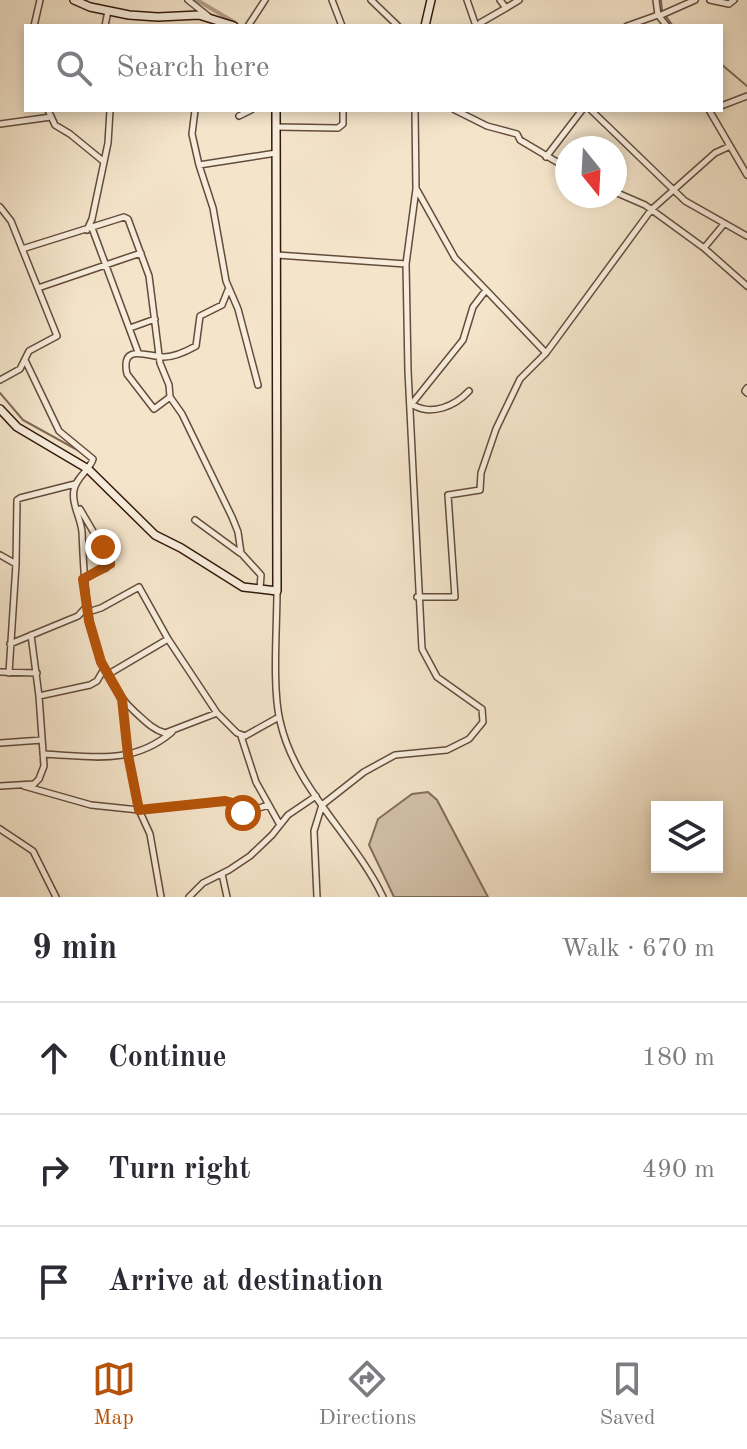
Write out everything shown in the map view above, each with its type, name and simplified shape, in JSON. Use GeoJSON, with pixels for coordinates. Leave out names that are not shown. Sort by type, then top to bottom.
{"type":"FeatureCollection","features":[{"type":"Feature","properties":{"kind":"street"},"geometry":{"type":"LineString","coordinates":[[34,24],[40,0]]}},
{"type":"Feature","properties":{"kind":"street"},"geometry":{"type":"LineString","coordinates":[[74,0],[108,11],[147,17],[208,16],[229,24]]}},
{"type":"Feature","properties":{"kind":"street"},"geometry":{"type":"LineString","coordinates":[[188,0],[208,16]]}},
{"type":"Feature","properties":{"kind":"street"},"geometry":{"type":"LineString","coordinates":[[249,24],[265,0]]}},
{"type":"Feature","properties":{"kind":"street"},"geometry":{"type":"LineString","coordinates":[[332,0],[341,24]]}},
{"type":"Feature","properties":{"kind":"street"},"geometry":{"type":"LineString","coordinates":[[371,0],[396,24]]}},
{"type":"Feature","properties":{"kind":"street"},"geometry":{"type":"LineString","coordinates":[[425,24],[431,0]]}},
{"type":"Feature","properties":{"kind":"street"},"geometry":{"type":"LineString","coordinates":[[467,0],[479,24]]}},
{"type":"Feature","properties":{"kind":"street"},"geometry":{"type":"LineString","coordinates":[[500,0],[506,8]]}},
{"type":"Feature","properties":{"kind":"street"},"geometry":{"type":"LineString","coordinates":[[481,24],[519,0]]}},
{"type":"Feature","properties":{"kind":"street"},"geometry":{"type":"LineString","coordinates":[[656,0],[658,16],[665,24]]}},
{"type":"Feature","properties":{"kind":"street"},"geometry":{"type":"LineString","coordinates":[[633,24],[695,0]]}},
{"type":"Feature","properties":{"kind":"street"},"geometry":{"type":"LineString","coordinates":[[710,0],[729,4],[734,0]]}},
{"type":"Feature","properties":{"kind":"street"},"geometry":{"type":"LineString","coordinates":[[105,24],[108,11]]}},
{"type":"Feature","properties":{"kind":"street"},"geometry":{"type":"LineString","coordinates":[[184,24],[187,14]]}},
{"type":"Feature","properties":{"kind":"street"},"geometry":{"type":"LineString","coordinates":[[723,105],[747,96]]}},
{"type":"Feature","properties":{"kind":"street"},"geometry":{"type":"LineString","coordinates":[[110,112],[108,143],[89,229],[106,265],[138,352]]}},
{"type":"Feature","properties":{"kind":"street"},"geometry":{"type":"LineString","coordinates":[[195,112],[192,134],[199,165],[213,208],[229,289],[251,352],[258,385]]}},
{"type":"Feature","properties":{"kind":"street"},"geometry":{"type":"LineString","coordinates":[[239,116],[247,112]]}},
{"type":"Feature","properties":{"kind":"street"},"geometry":{"type":"LineString","coordinates":[[276,112],[279,717],[294,760],[383,897]]}},
{"type":"Feature","properties":{"kind":"street"},"geometry":{"type":"LineString","coordinates":[[277,127],[338,128],[343,124],[343,112]]}},
{"type":"Feature","properties":{"kind":"street"},"geometry":{"type":"LineString","coordinates":[[317,897],[314,831],[322,805],[364,772],[395,755],[447,750],[469,739],[481,726],[482,709],[444,684],[422,649],[417,597],[406,264],[416,189],[415,112]]}},
{"type":"Feature","properties":{"kind":"street"},"geometry":{"type":"LineString","coordinates":[[459,112],[487,126],[517,134],[520,140],[555,162]]}},
{"type":"Feature","properties":{"kind":"street"},"geometry":{"type":"LineString","coordinates":[[546,157],[580,112]]}},
{"type":"Feature","properties":{"kind":"street"},"geometry":{"type":"LineString","coordinates":[[593,112],[685,201],[747,236]]}},
{"type":"Feature","properties":{"kind":"street"},"geometry":{"type":"LineString","coordinates":[[710,112],[747,175]]}},
{"type":"Feature","properties":{"kind":"street"},"geometry":{"type":"LineString","coordinates":[[0,124],[50,113],[55,125],[103,161]]}},
{"type":"Feature","properties":{"kind":"street"},"geometry":{"type":"LineString","coordinates":[[417,597],[455,597],[448,495],[480,490],[484,462],[520,379],[546,353],[651,210],[715,153],[728,147]]}},
{"type":"Feature","properties":{"kind":"street"},"geometry":{"type":"LineString","coordinates":[[199,165],[276,152]]}},
{"type":"Feature","properties":{"kind":"street"},"geometry":{"type":"LineString","coordinates":[[416,189],[455,258],[546,353]]}},
{"type":"Feature","properties":{"kind":"street"},"geometry":{"type":"LineString","coordinates":[[627,197],[642,203],[704,248],[747,286]]}},
{"type":"Feature","properties":{"kind":"street"},"geometry":{"type":"LineString","coordinates":[[0,207],[11,221],[57,336],[29,351],[20,369],[0,380]]}},
{"type":"Feature","properties":{"kind":"street"},"geometry":{"type":"LineString","coordinates":[[22,249],[124,217],[128,219],[149,276],[170,397],[182,414],[232,517],[241,553]]}},
{"type":"Feature","properties":{"kind":"street"},"geometry":{"type":"LineString","coordinates":[[92,219],[101,225]]}},
{"type":"Feature","properties":{"kind":"street"},"geometry":{"type":"LineString","coordinates":[[704,248],[724,224]]}},
{"type":"Feature","properties":{"kind":"street"},"geometry":{"type":"LineString","coordinates":[[38,288],[141,253]]}},
{"type":"Feature","properties":{"kind":"street"},"geometry":{"type":"LineString","coordinates":[[277,255],[406,264]]}},
{"type":"Feature","properties":{"kind":"street"},"geometry":{"type":"LineString","coordinates":[[170,397],[154,409],[127,374],[128,360],[133,353],[168,357],[196,346],[200,316],[222,305],[229,289]]}},
{"type":"Feature","properties":{"kind":"street"},"geometry":{"type":"LineString","coordinates":[[412,406],[463,340],[473,307],[486,290]]}},
{"type":"Feature","properties":{"kind":"street"},"geometry":{"type":"LineString","coordinates":[[129,328],[155,319]]}},
{"type":"Feature","properties":{"kind":"street"},"geometry":{"type":"LineString","coordinates":[[25,360],[59,431],[93,459],[73,493],[82,532],[83,579],[88,608],[105,672],[122,699],[155,729],[165,733],[217,713]]}},
{"type":"Feature","properties":{"kind":"street"},"geometry":{"type":"LineString","coordinates":[[412,406],[424,409],[451,406],[469,391]]}},
{"type":"Feature","properties":{"kind":"street"},"geometry":{"type":"LineString","coordinates":[[0,409],[17,427],[88,469],[149,531],[236,584],[277,591]]}},
{"type":"Feature","properties":{"kind":"street"},"geometry":{"type":"LineString","coordinates":[[9,673],[18,498],[76,484]]}},
{"type":"Feature","properties":{"kind":"street"},"geometry":{"type":"LineString","coordinates":[[73,493],[90,529],[111,562],[106,568],[83,579]]}},
{"type":"Feature","properties":{"kind":"street"},"geometry":{"type":"LineString","coordinates":[[195,520],[258,569],[260,590]]}},
{"type":"Feature","properties":{"kind":"street"},"geometry":{"type":"LineString","coordinates":[[0,555],[16,564]]}},
{"type":"Feature","properties":{"kind":"street"},"geometry":{"type":"LineString","coordinates":[[10,644],[78,616],[88,608],[101,608],[139,587],[168,639],[217,713],[241,736],[256,782],[280,825]]}},
{"type":"Feature","properties":{"kind":"street"},"geometry":{"type":"LineString","coordinates":[[0,786],[34,784],[44,766],[31,635]]}},
{"type":"Feature","properties":{"kind":"street"},"geometry":{"type":"LineString","coordinates":[[39,696],[90,685],[105,672],[168,639]]}},
{"type":"Feature","properties":{"kind":"street"},"geometry":{"type":"LineString","coordinates":[[0,672],[37,673]]}},
{"type":"Feature","properties":{"kind":"street"},"geometry":{"type":"LineString","coordinates":[[122,699],[128,755],[139,810],[149,828],[161,897]]}},
{"type":"Feature","properties":{"kind":"street"},"geometry":{"type":"LineString","coordinates":[[241,736],[279,717]]}},
{"type":"Feature","properties":{"kind":"street"},"geometry":{"type":"LineString","coordinates":[[43,754],[128,755],[156,745],[174,730]]}},
{"type":"Feature","properties":{"kind":"street"},"geometry":{"type":"LineString","coordinates":[[0,743],[42,740]]}},
{"type":"Feature","properties":{"kind":"street"},"geometry":{"type":"LineString","coordinates":[[24,786],[91,805],[139,810],[225,801],[233,803],[241,813],[269,805]]}},
{"type":"Feature","properties":{"kind":"street"},"geometry":{"type":"LineString","coordinates":[[191,896],[203,883],[250,856],[292,811],[316,796]]}},
{"type":"Feature","properties":{"kind":"street"},"geometry":{"type":"LineString","coordinates":[[0,829],[33,851],[56,897]]}},
{"type":"Feature","properties":{"kind":"street"},"geometry":{"type":"LineString","coordinates":[[222,874],[227,897]]}},
{"type":"Feature","properties":{"kind":"shaded area"},"geometry":{"type":"Polygon","coordinates":[[[428,792],[437,800],[488,897],[394,897],[369,845],[378,819],[412,794],[428,792]]]}},
{"type":"Feature","properties":{"kind":"waterway"},"geometry":{"type":"LineString","coordinates":[[197,0],[234,22]]}},
{"type":"Feature","properties":{"kind":"waterway"},"geometry":{"type":"LineString","coordinates":[[661,0],[662,11],[672,24]]}},
{"type":"Feature","properties":{"kind":"waterway"},"geometry":{"type":"LineString","coordinates":[[723,66],[747,86]]}},
{"type":"Feature","properties":{"kind":"waterway"},"geometry":{"type":"LineString","coordinates":[[0,393],[23,420],[81,452]]}},
{"type":"Feature","properties":{"kind":"route"},"geometry":{"type":"LineString","coordinates":[[103,547],[110,564],[83,579],[88,616],[104,669],[122,699],[128,755],[139,810],[225,801],[233,803],[243,813]]}}]}
